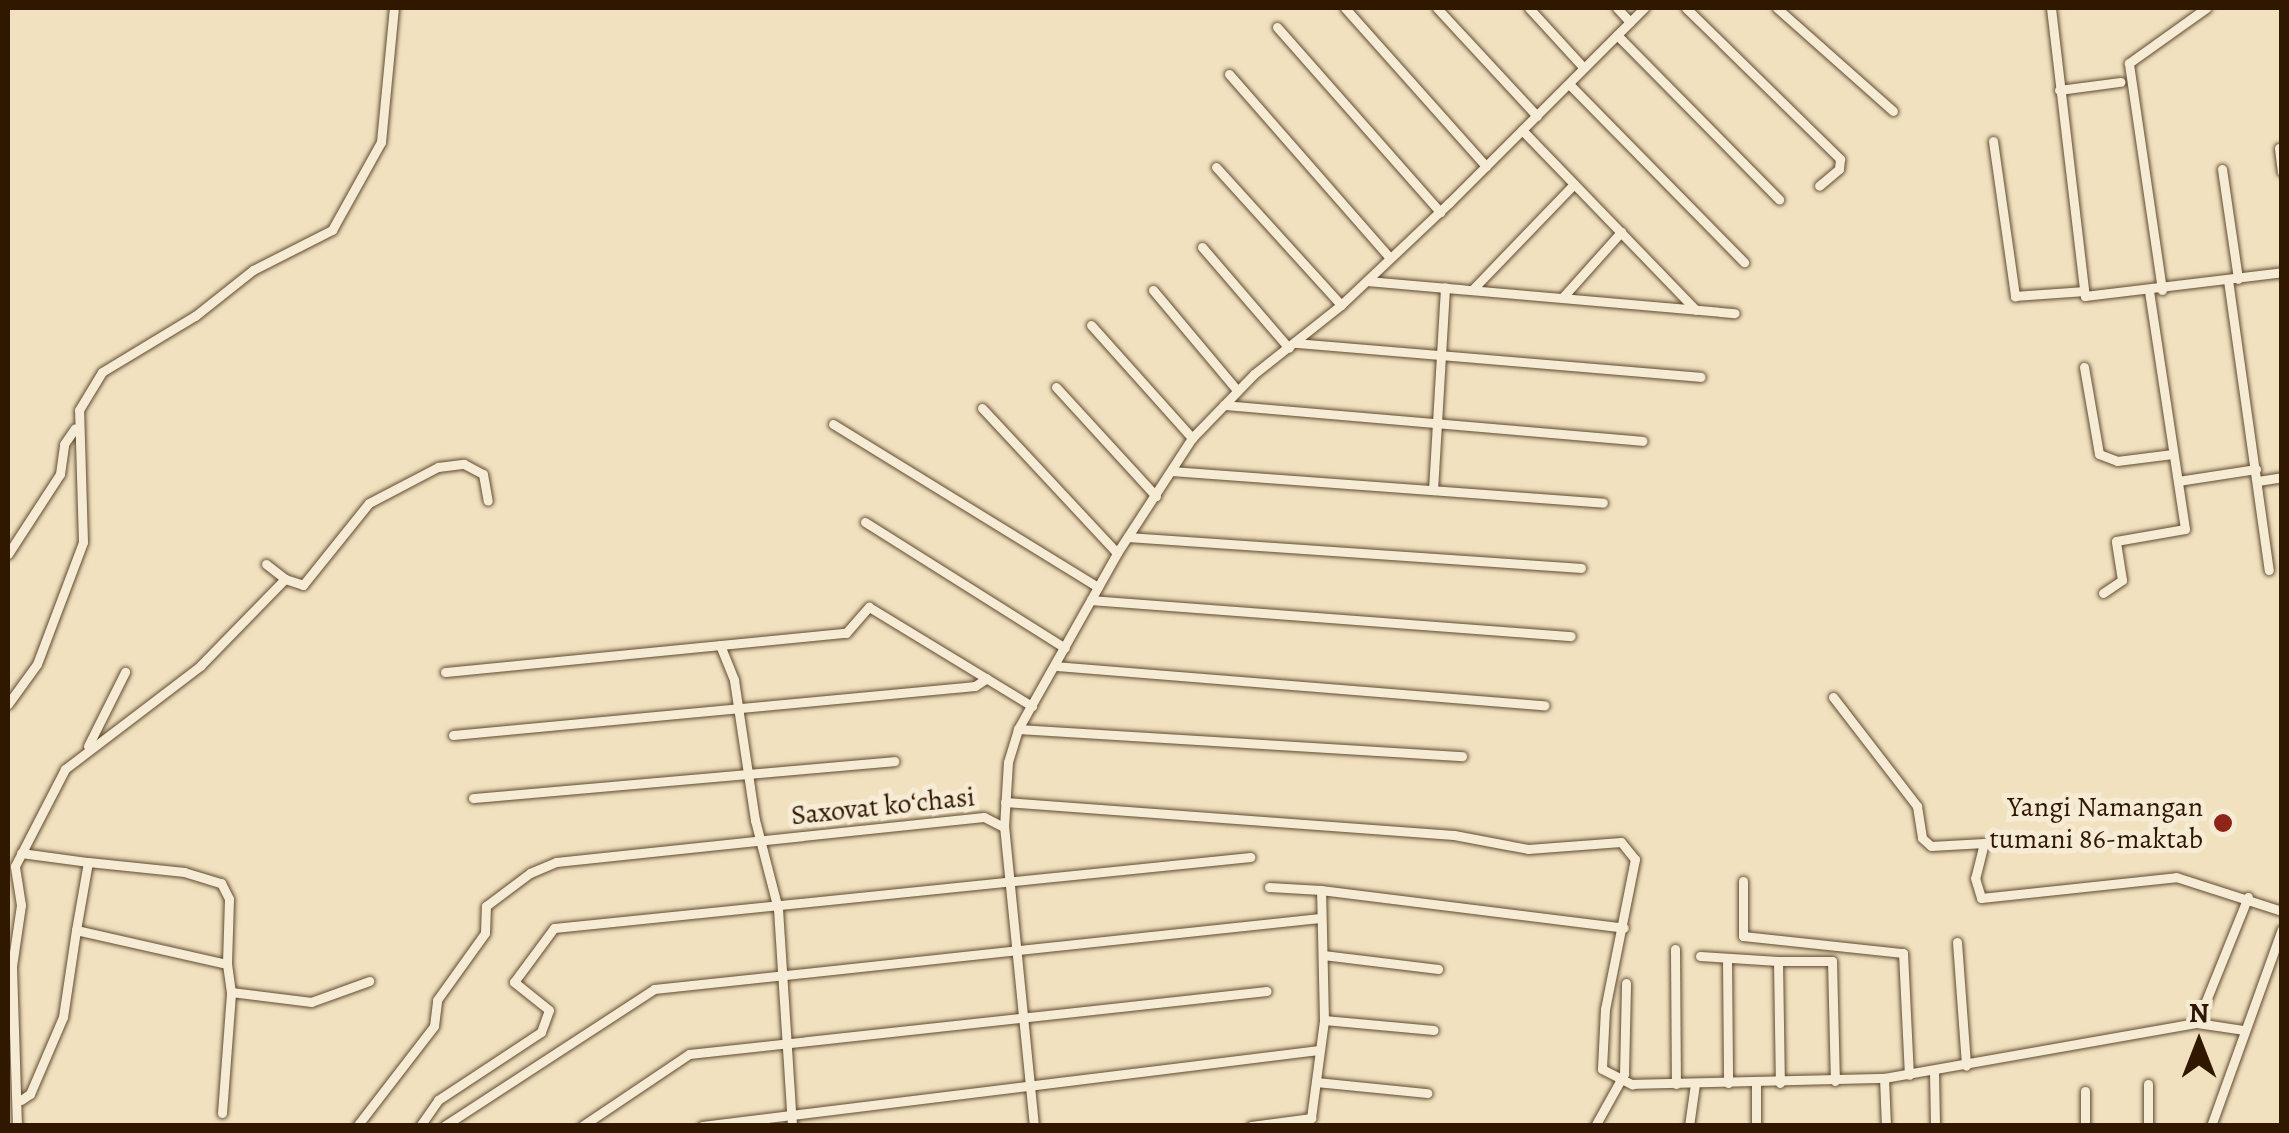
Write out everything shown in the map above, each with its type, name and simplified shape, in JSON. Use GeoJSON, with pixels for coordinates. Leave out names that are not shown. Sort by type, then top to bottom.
{"type":"FeatureCollection","features":[{"type":"Feature","properties":{"kind":"street"},"geometry":{"type":"LineString","coordinates":[[8,553],[60,474],[64,444],[102,372],[195,316],[252,270],[332,230],[382,142],[394,8]]}},
{"type":"Feature","properties":{"kind":"street"},"geometry":{"type":"LineString","coordinates":[[1345,8],[1486,166]]}},
{"type":"Feature","properties":{"kind":"street"},"geometry":{"type":"LineString","coordinates":[[1437,8],[1537,116]]}},
{"type":"Feature","properties":{"kind":"street"},"geometry":{"type":"LineString","coordinates":[[1529,8],[1584,68]]}},
{"type":"Feature","properties":{"kind":"street"},"geometry":{"type":"LineString","coordinates":[[1617,8],[1630,22]]}},
{"type":"Feature","properties":{"kind":"street"},"geometry":{"type":"LineString","coordinates":[[1034,1126],[1012,950],[1004,827],[1018,729],[1117,553],[1192,438],[1237,390],[1341,306],[1440,212],[1644,8]]}},
{"type":"Feature","properties":{"kind":"street"},"geometry":{"type":"LineString","coordinates":[[1686,8],[1840,159],[1840,169],[1819,186]]}},
{"type":"Feature","properties":{"kind":"street"},"geometry":{"type":"LineString","coordinates":[[1777,8],[1893,111]]}},
{"type":"Feature","properties":{"kind":"street"},"geometry":{"type":"LineString","coordinates":[[2050,8],[2084,291],[2092,298],[2282,272]]}},
{"type":"Feature","properties":{"kind":"street"},"geometry":{"type":"LineString","coordinates":[[2162,290],[2129,63],[2206,8]]}},
{"type":"Feature","properties":{"kind":"street"},"geometry":{"type":"LineString","coordinates":[[1278,28],[1440,212]]}},
{"type":"Feature","properties":{"kind":"street"},"geometry":{"type":"LineString","coordinates":[[1618,36],[1779,199]]}},
{"type":"Feature","properties":{"kind":"street"},"geometry":{"type":"LineString","coordinates":[[1228,74],[1390,258]]}},
{"type":"Feature","properties":{"kind":"street"},"geometry":{"type":"LineString","coordinates":[[2059,90],[2120,82]]}},
{"type":"Feature","properties":{"kind":"street"},"geometry":{"type":"LineString","coordinates":[[1569,84],[1744,262]]}},
{"type":"Feature","properties":{"kind":"street"},"geometry":{"type":"LineString","coordinates":[[1522,130],[1696,310]]}},
{"type":"Feature","properties":{"kind":"street"},"geometry":{"type":"LineString","coordinates":[[1994,140],[2015,296],[2084,291]]}},
{"type":"Feature","properties":{"kind":"street"},"geometry":{"type":"LineString","coordinates":[[2279,148],[2282,172]]}},
{"type":"Feature","properties":{"kind":"street"},"geometry":{"type":"LineString","coordinates":[[1216,167],[1341,306]]}},
{"type":"Feature","properties":{"kind":"street"},"geometry":{"type":"LineString","coordinates":[[2222,169],[2270,570]]}},
{"type":"Feature","properties":{"kind":"street"},"geometry":{"type":"LineString","coordinates":[[1472,290],[1574,184]]}},
{"type":"Feature","properties":{"kind":"street"},"geometry":{"type":"LineString","coordinates":[[1562,298],[1621,232]]}},
{"type":"Feature","properties":{"kind":"street"},"geometry":{"type":"LineString","coordinates":[[1202,247],[1292,345],[1701,377]]}},
{"type":"Feature","properties":{"kind":"street"},"geometry":{"type":"LineString","coordinates":[[1367,280],[1735,313]]}},
{"type":"Feature","properties":{"kind":"street"},"geometry":{"type":"LineString","coordinates":[[1432,490],[1445,288]]}},
{"type":"Feature","properties":{"kind":"street"},"geometry":{"type":"LineString","coordinates":[[1153,290],[1237,390]]}},
{"type":"Feature","properties":{"kind":"street"},"geometry":{"type":"LineString","coordinates":[[2103,593],[2122,580],[2116,541],[2185,529],[2149,292]]}},
{"type":"Feature","properties":{"kind":"street"},"geometry":{"type":"LineString","coordinates":[[1091,325],[1192,438]]}},
{"type":"Feature","properties":{"kind":"street"},"geometry":{"type":"LineString","coordinates":[[2084,368],[2099,454],[2117,462],[2173,454]]}},
{"type":"Feature","properties":{"kind":"street"},"geometry":{"type":"LineString","coordinates":[[1056,387],[1156,496]]}},
{"type":"Feature","properties":{"kind":"street"},"geometry":{"type":"LineString","coordinates":[[1224,405],[1642,441]]}},
{"type":"Feature","properties":{"kind":"street"},"geometry":{"type":"LineString","coordinates":[[982,408],[1117,553]]}},
{"type":"Feature","properties":{"kind":"street"},"geometry":{"type":"LineString","coordinates":[[833,424],[1098,587]]}},
{"type":"Feature","properties":{"kind":"street"},"geometry":{"type":"LineString","coordinates":[[8,704],[37,664],[83,542],[87,523],[75,428]]}},
{"type":"Feature","properties":{"kind":"street"},"geometry":{"type":"LineString","coordinates":[[266,564],[284,579],[303,585],[364,506],[438,467],[476,468],[488,501]]}},
{"type":"Feature","properties":{"kind":"street"},"geometry":{"type":"LineString","coordinates":[[2178,480],[2256,469]]}},
{"type":"Feature","properties":{"kind":"street"},"geometry":{"type":"LineString","coordinates":[[1172,471],[1603,503]]}},
{"type":"Feature","properties":{"kind":"street"},"geometry":{"type":"LineString","coordinates":[[2258,481],[2282,478]]}},
{"type":"Feature","properties":{"kind":"street"},"geometry":{"type":"LineString","coordinates":[[866,522],[1065,648]]}},
{"type":"Feature","properties":{"kind":"street"},"geometry":{"type":"LineString","coordinates":[[1128,537],[1581,568]]}},
{"type":"Feature","properties":{"kind":"street"},"geometry":{"type":"LineString","coordinates":[[15,866],[66,769],[86,748],[200,666],[284,579]]}},
{"type":"Feature","properties":{"kind":"street"},"geometry":{"type":"LineString","coordinates":[[1091,600],[1571,636]]}},
{"type":"Feature","properties":{"kind":"street"},"geometry":{"type":"LineString","coordinates":[[445,672],[846,633],[870,607],[1032,706]]}},
{"type":"Feature","properties":{"kind":"street"},"geometry":{"type":"LineString","coordinates":[[720,645],[734,680],[734,710],[746,775],[778,910],[792,1126]]}},
{"type":"Feature","properties":{"kind":"street"},"geometry":{"type":"LineString","coordinates":[[1055,666],[1544,705]]}},
{"type":"Feature","properties":{"kind":"street"},"geometry":{"type":"LineString","coordinates":[[86,748],[125,672]]}},
{"type":"Feature","properties":{"kind":"street"},"geometry":{"type":"LineString","coordinates":[[454,735],[975,686],[987,678]]}},
{"type":"Feature","properties":{"kind":"street"},"geometry":{"type":"LineString","coordinates":[[1833,697],[1917,806],[1922,838],[1931,846],[1984,843],[1975,878],[1980,898],[2176,877],[2282,911]]}},
{"type":"Feature","properties":{"kind":"street"},"geometry":{"type":"LineString","coordinates":[[1018,729],[1462,756]]}},
{"type":"Feature","properties":{"kind":"street"},"geometry":{"type":"LineString","coordinates":[[473,798],[894,760]]}},
{"type":"Feature","properties":{"kind":"street"},"geometry":{"type":"LineString","coordinates":[[1005,802],[1454,834],[1528,849],[1621,842],[1636,859],[1605,1009],[1602,1069],[1621,1082],[1756,1084],[1884,1078],[2197,1023],[2244,1030]]}},
{"type":"Feature","properties":{"kind":"street","name":"Saxovat koʻchasi"},"geometry":{"type":"LineString","coordinates":[[357,1126],[434,1026],[437,1000],[484,932],[486,906],[530,873],[556,862],[984,816],[1004,827]]}},
{"type":"Feature","properties":{"kind":"street"},"geometry":{"type":"LineString","coordinates":[[20,853],[221,883],[229,899],[227,964],[231,992],[222,1113]]}},
{"type":"Feature","properties":{"kind":"street"},"geometry":{"type":"LineString","coordinates":[[8,856],[15,866],[21,905],[12,966],[21,1100],[17,1126]]}},
{"type":"Feature","properties":{"kind":"street"},"geometry":{"type":"LineString","coordinates":[[420,1126],[438,1100],[540,1032],[549,1010],[514,982],[554,928],[778,910],[1250,857]]}},
{"type":"Feature","properties":{"kind":"street"},"geometry":{"type":"LineString","coordinates":[[21,1100],[30,1094],[62,1018],[88,862]]}},
{"type":"Feature","properties":{"kind":"street"},"geometry":{"type":"LineString","coordinates":[[1743,881],[1743,936],[1903,953],[1909,1075]]}},
{"type":"Feature","properties":{"kind":"street"},"geometry":{"type":"LineString","coordinates":[[1269,887],[1624,928]]}},
{"type":"Feature","properties":{"kind":"street"},"geometry":{"type":"LineString","coordinates":[[1250,1126],[1311,1118],[1324,1020],[1321,890]]}},
{"type":"Feature","properties":{"kind":"street"},"geometry":{"type":"LineString","coordinates":[[2197,1023],[2248,897]]}},
{"type":"Feature","properties":{"kind":"street"},"geometry":{"type":"LineString","coordinates":[[444,1126],[654,989],[1320,918]]}},
{"type":"Feature","properties":{"kind":"street"},"geometry":{"type":"LineString","coordinates":[[76,930],[227,964]]}},
{"type":"Feature","properties":{"kind":"street"},"geometry":{"type":"LineString","coordinates":[[2211,1126],[2282,930]]}},
{"type":"Feature","properties":{"kind":"street"},"geometry":{"type":"LineString","coordinates":[[1957,942],[1966,1066]]}},
{"type":"Feature","properties":{"kind":"street"},"geometry":{"type":"LineString","coordinates":[[1675,949],[1676,1084]]}},
{"type":"Feature","properties":{"kind":"street"},"geometry":{"type":"LineString","coordinates":[[1323,956],[1438,969]]}},
{"type":"Feature","properties":{"kind":"street"},"geometry":{"type":"LineString","coordinates":[[1700,956],[1832,962],[1835,1082]]}},
{"type":"Feature","properties":{"kind":"street"},"geometry":{"type":"LineString","coordinates":[[1727,958],[1728,1083]]}},
{"type":"Feature","properties":{"kind":"street"},"geometry":{"type":"LineString","coordinates":[[1778,961],[1780,1083]]}},
{"type":"Feature","properties":{"kind":"street"},"geometry":{"type":"LineString","coordinates":[[231,992],[311,1002],[369,981]]}},
{"type":"Feature","properties":{"kind":"street"},"geometry":{"type":"LineString","coordinates":[[1596,1126],[1621,1082],[1626,983]]}},
{"type":"Feature","properties":{"kind":"street"},"geometry":{"type":"LineString","coordinates":[[582,1126],[677,1057],[1267,991]]}},
{"type":"Feature","properties":{"kind":"street"},"geometry":{"type":"LineString","coordinates":[[1324,1020],[1434,1030]]}},
{"type":"Feature","properties":{"kind":"street"},"geometry":{"type":"LineString","coordinates":[[702,1126],[790,1110],[1319,1050]]}},
{"type":"Feature","properties":{"kind":"street"},"geometry":{"type":"LineString","coordinates":[[1934,1072],[1936,1126]]}},
{"type":"Feature","properties":{"kind":"street"},"geometry":{"type":"LineString","coordinates":[[1884,1078],[1886,1126]]}},
{"type":"Feature","properties":{"kind":"street"},"geometry":{"type":"LineString","coordinates":[[1316,1082],[1427,1093]]}},
{"type":"Feature","properties":{"kind":"street"},"geometry":{"type":"LineString","coordinates":[[1689,1126],[1695,1084]]}},
{"type":"Feature","properties":{"kind":"street"},"geometry":{"type":"LineString","coordinates":[[1756,1084],[1756,1126]]}},
{"type":"Feature","properties":{"kind":"street"},"geometry":{"type":"LineString","coordinates":[[2148,1084],[2148,1126]]}},
{"type":"Feature","properties":{"kind":"street"},"geometry":{"type":"LineString","coordinates":[[2085,1091],[2085,1126]]}},
{"type":"Feature","properties":{"kind":"place","name":"Yangi Namangan tumani 86-maktab"},"geometry":{"type":"Point","coordinates":[2223,823]}}]}
